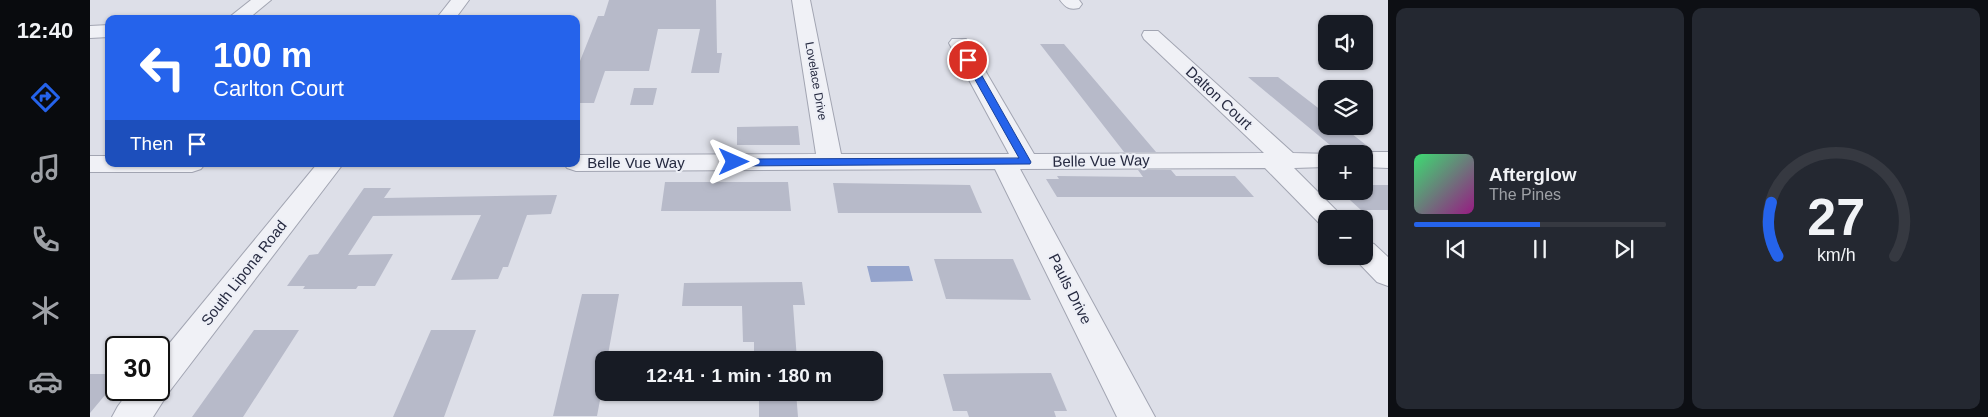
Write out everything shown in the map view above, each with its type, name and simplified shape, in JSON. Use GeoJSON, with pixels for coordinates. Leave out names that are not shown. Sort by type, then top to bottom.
{"type":"FeatureCollection","features":[{"type":"Feature","properties":{"kind":"street"},"geometry":{"type":"LineString","coordinates":[[241,15],[262,0]]}},
{"type":"Feature","properties":{"kind":"street"},"geometry":{"type":"LineString","coordinates":[[448,15],[460,0]]}},
{"type":"Feature","properties":{"kind":"street","name":"Lovelace Drive"},"geometry":{"type":"LineString","coordinates":[[801,0],[830,162]]}},
{"type":"Feature","properties":{"kind":"street"},"geometry":{"type":"LineString","coordinates":[[90,32],[105,31]]}},
{"type":"Feature","properties":{"kind":"street","name":"Dalton Court"},"geometry":{"type":"LineString","coordinates":[[1151,35],[1278,160],[1323,210]]}},
{"type":"Feature","properties":{"kind":"street","name":"Pauls Drive"},"geometry":{"type":"LineString","coordinates":[[959,43],[1136,417]]}},
{"type":"Feature","properties":{"kind":"street","name":"Belle Vue Way"},"geometry":{"type":"LineString","coordinates":[[580,163],[1318,160]]}},
{"type":"Feature","properties":{"kind":"street"},"geometry":{"type":"LineString","coordinates":[[1373,160],[1388,160]]}},
{"type":"Feature","properties":{"kind":"street"},"geometry":{"type":"LineString","coordinates":[[90,164],[105,164]]}},
{"type":"Feature","properties":{"kind":"street","name":"South Lipona Road"},"geometry":{"type":"LineString","coordinates":[[170,368],[328,167]]}},
{"type":"Feature","properties":{"kind":"street"},"geometry":{"type":"LineString","coordinates":[[1373,260],[1388,275]]}},
{"type":"Feature","properties":{"kind":"street"},"geometry":{"type":"LineString","coordinates":[[131,417],[143,401]]}},
{"type":"Feature","properties":{"kind":"water"},"geometry":{"type":"Polygon","coordinates":[[[867,266],[909,266],[913,281],[871,282],[867,266]]]}},
{"type":"Feature","properties":{"kind":"building"},"geometry":{"type":"Polygon","coordinates":[[[609,0],[716,0],[717,53],[722,53],[719,73],[691,73],[700,29],[658,29],[649,71],[605,71],[594,103],[580,103],[580,61],[598,16],[604,16],[609,0]]]}},
{"type":"Feature","properties":{"kind":"building"},"geometry":{"type":"Polygon","coordinates":[[[1040,44],[1064,44],[1156,152],[1124,152],[1040,44]]]}},
{"type":"Feature","properties":{"kind":"building"},"geometry":{"type":"Polygon","coordinates":[[[1248,77],[1278,77],[1318,108],[1318,135],[1353,135],[1366,145],[1330,145],[1248,77]]]}},
{"type":"Feature","properties":{"kind":"building"},"geometry":{"type":"Polygon","coordinates":[[[634,88],[657,88],[653,105],[630,105],[634,88]]]}},
{"type":"Feature","properties":{"kind":"building"},"geometry":{"type":"Polygon","coordinates":[[[798,126],[800,145],[737,145],[737,127],[798,126]]]}},
{"type":"Feature","properties":{"kind":"building"},"geometry":{"type":"Polygon","coordinates":[[[1138,170],[1171,170],[1176,176],[1235,176],[1254,197],[1057,197],[1046,179],[1059,179],[1057,176],[1143,177],[1138,170]]]}},
{"type":"Feature","properties":{"kind":"building"},"geometry":{"type":"Polygon","coordinates":[[[665,182],[788,182],[791,211],[661,211],[665,182]]]}},
{"type":"Feature","properties":{"kind":"building"},"geometry":{"type":"Polygon","coordinates":[[[833,183],[970,185],[982,213],[838,213],[833,183]]]}},
{"type":"Feature","properties":{"kind":"building"},"geometry":{"type":"Polygon","coordinates":[[[1373,185],[1388,185],[1388,210],[1361,210],[1350,200],[1373,200],[1373,185]]]}},
{"type":"Feature","properties":{"kind":"building"},"geometry":{"type":"Polygon","coordinates":[[[364,188],[391,188],[384,198],[557,195],[551,214],[527,215],[508,267],[503,267],[498,279],[451,280],[481,215],[373,216],[348,255],[393,254],[375,286],[358,286],[356,289],[303,289],[305,286],[287,286],[309,255],[318,254],[364,188]]]}},
{"type":"Feature","properties":{"kind":"building"},"geometry":{"type":"Polygon","coordinates":[[[934,259],[1013,259],[1031,300],[946,299],[934,259]]]}},
{"type":"Feature","properties":{"kind":"building"},"geometry":{"type":"Polygon","coordinates":[[[802,282],[805,305],[793,305],[796,351],[754,351],[754,342],[743,342],[742,306],[682,306],[684,283],[802,282]]]}},
{"type":"Feature","properties":{"kind":"building"},"geometry":{"type":"Polygon","coordinates":[[[582,294],[619,294],[609,351],[595,351],[595,401],[600,401],[597,416],[553,416],[582,294]]]}},
{"type":"Feature","properties":{"kind":"building"},"geometry":{"type":"Polygon","coordinates":[[[254,330],[299,330],[243,417],[192,417],[254,330]]]}},
{"type":"Feature","properties":{"kind":"building"},"geometry":{"type":"Polygon","coordinates":[[[431,330],[476,330],[444,417],[393,417],[431,330]]]}},
{"type":"Feature","properties":{"kind":"building"},"geometry":{"type":"Polygon","coordinates":[[[1051,373],[1067,411],[1054,411],[1056,417],[969,417],[967,411],[953,411],[943,374],[1051,373]]]}},
{"type":"Feature","properties":{"kind":"building"},"geometry":{"type":"Polygon","coordinates":[[[90,374],[105,374],[105,395],[90,413],[90,374]]]}},
{"type":"Feature","properties":{"kind":"building"},"geometry":{"type":"Polygon","coordinates":[[[759,401],[797,401],[798,417],[759,417],[759,401]]]}},
{"type":"Feature","properties":{"kind":"route"},"geometry":{"type":"LineString","coordinates":[[734,162],[1026,162],[968,60]]}}]}
